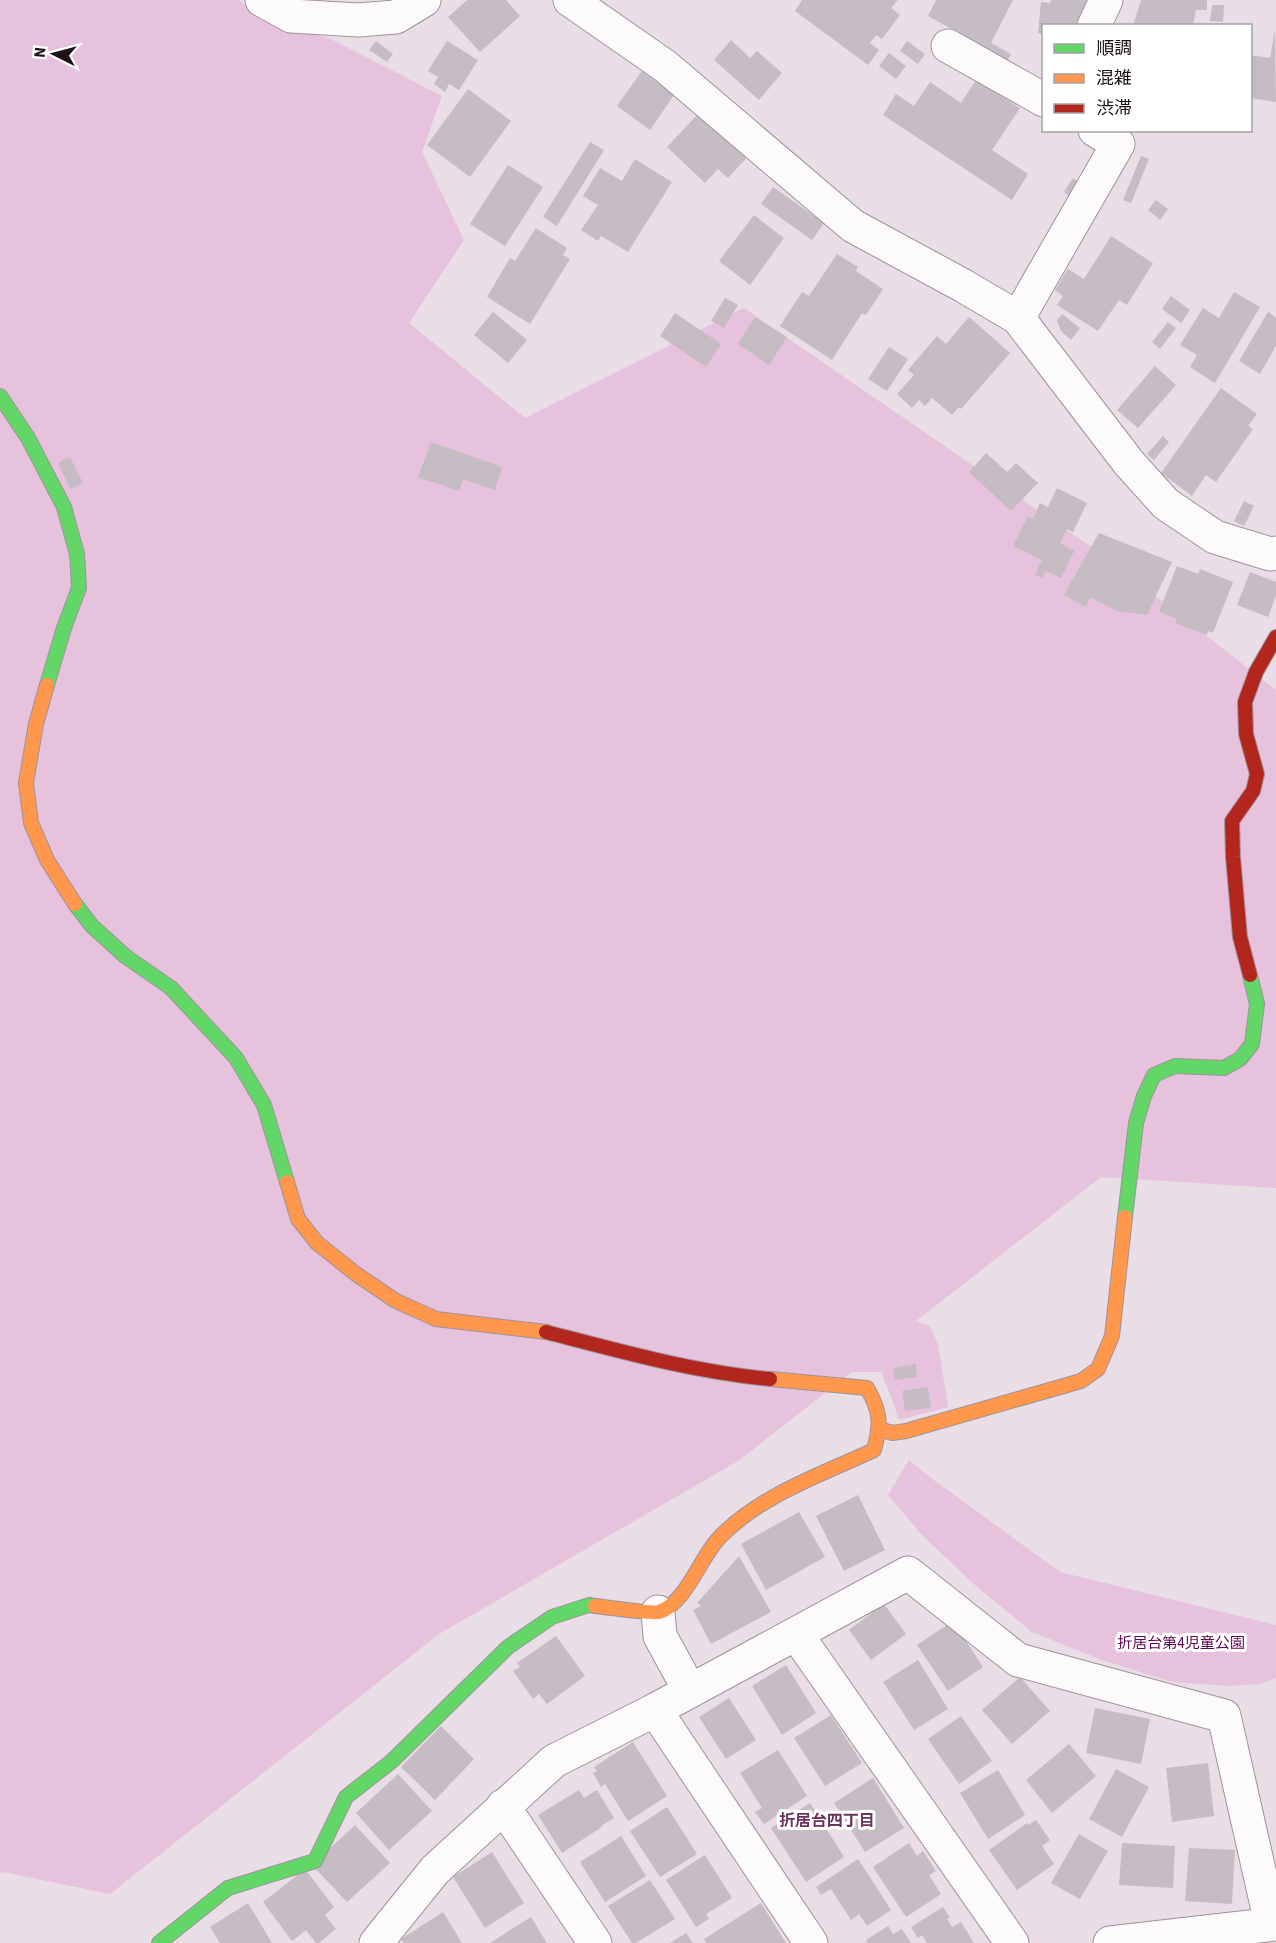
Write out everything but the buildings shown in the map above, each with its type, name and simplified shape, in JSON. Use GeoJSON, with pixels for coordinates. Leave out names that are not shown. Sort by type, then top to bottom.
{"type":"FeatureCollection","features":[{"type":"Feature","properties":{"kind":"street"},"geometry":{"type":"LineString","coordinates":[[262,0],[291,16],[358,20],[396,17],[424,0]]}},
{"type":"Feature","properties":{"kind":"street"},"geometry":{"type":"LineString","coordinates":[[570,0],[664,66],[853,226],[1018,318],[1129,463],[1166,504],[1215,537],[1270,554],[1276,553]]}},
{"type":"Feature","properties":{"kind":"street"},"geometry":{"type":"LineString","coordinates":[[1095,24],[1106,0]]}},
{"type":"Feature","properties":{"kind":"street"},"geometry":{"type":"LineString","coordinates":[[948,46],[1042,99]]}},
{"type":"Feature","properties":{"kind":"street"},"geometry":{"type":"LineString","coordinates":[[1018,318],[1118,144],[1098,132]]}},
{"type":"Feature","properties":{"kind":"street"},"geometry":{"type":"LineString","coordinates":[[0,396],[28,438],[64,507],[77,554],[79,588],[64,628],[36,724],[26,783],[32,823],[47,860],[69,896],[93,926],[125,956],[171,988],[236,1058],[264,1106],[298,1219],[317,1243],[356,1274],[396,1301],[436,1319],[543,1331],[655,1360],[728,1375],[867,1388],[878,1407],[880,1429],[874,1450],[774,1497],[746,1515],[718,1539],[679,1598],[658,1612],[589,1605],[552,1617],[508,1647],[392,1761],[346,1797],[315,1861],[228,1888],[159,1943]]}},
{"type":"Feature","properties":{"kind":"street"},"geometry":{"type":"LineString","coordinates":[[880,1429],[892,1433],[906,1431],[1081,1381],[1098,1369],[1112,1336],[1136,1124],[1144,1096],[1154,1075],[1175,1066],[1224,1068],[1240,1059],[1252,1044],[1257,1004],[1240,937],[1232,820],[1253,791],[1257,774],[1246,734],[1245,702],[1256,672],[1276,638]]}},
{"type":"Feature","properties":{"kind":"street"},"geometry":{"type":"LineString","coordinates":[[376,1943],[435,1870],[554,1761],[656,1710],[908,1574],[1018,1660],[1224,1716],[1274,1924],[1110,1943]]}},
{"type":"Feature","properties":{"kind":"street"},"geometry":{"type":"LineString","coordinates":[[658,1612],[660,1636],[690,1691]]}},
{"type":"Feature","properties":{"kind":"street"},"geometry":{"type":"LineString","coordinates":[[797,1635],[1012,1943]]}},
{"type":"Feature","properties":{"kind":"street"},"geometry":{"type":"LineString","coordinates":[[656,1710],[811,1943]]}},
{"type":"Feature","properties":{"kind":"street"},"geometry":{"type":"LineString","coordinates":[[504,1806],[595,1943]]}},
{"type":"Feature","properties":{"kind":"green space"},"geometry":{"type":"Polygon","coordinates":[[[0,0],[239,0],[261,20],[329,38],[442,96],[422,152],[464,240],[409,323],[525,418],[744,308],[1103,555],[1276,690],[1276,1188],[1101,1177],[916,1321],[930,1327],[938,1344],[948,1407],[899,1420],[881,1372],[852,1372],[738,1461],[439,1634],[110,1894],[0,1873],[0,0]]]}},
{"type":"Feature","properties":{"kind":"green space","name":"折居台第4児童公園"},"geometry":{"type":"Polygon","coordinates":[[[909,1460],[1060,1572],[1276,1625],[1276,1678],[1260,1684],[1230,1686],[1172,1682],[1102,1660],[1032,1632],[976,1586],[922,1535],[888,1495],[909,1460]]]}},
{"type":"Feature","properties":{"kind":"traffic: fast"},"geometry":{"type":"LineString","coordinates":[[0,396],[28,438],[64,507],[77,554],[79,588],[47,685]]}},
{"type":"Feature","properties":{"kind":"traffic: fast"},"geometry":{"type":"LineString","coordinates":[[75,904],[92,926],[125,956],[171,988],[236,1058],[264,1105],[287,1182]]}},
{"type":"Feature","properties":{"kind":"traffic: fast"},"geometry":{"type":"LineString","coordinates":[[1125,1217],[1136,1123],[1144,1096],[1154,1075],[1175,1066],[1224,1068],[1240,1059],[1252,1044],[1257,1004],[1250,975]]}},
{"type":"Feature","properties":{"kind":"traffic: fast"},"geometry":{"type":"LineString","coordinates":[[159,1943],[228,1888],[315,1861],[346,1797],[392,1761],[508,1647],[552,1617],[589,1605],[595,1606]]}},
{"type":"Feature","properties":{"kind":"traffic: slow"},"geometry":{"type":"LineString","coordinates":[[47,685],[36,724],[26,783],[31,823],[47,860],[75,904]]}},
{"type":"Feature","properties":{"kind":"traffic: slow"},"geometry":{"type":"LineString","coordinates":[[287,1182],[298,1219],[317,1243],[356,1274],[396,1301],[436,1319],[546,1332]]}},
{"type":"Feature","properties":{"kind":"traffic: slow"},"geometry":{"type":"LineString","coordinates":[[880,1429],[892,1433],[906,1431],[1081,1381],[1098,1369],[1112,1336],[1125,1217]]}},
{"type":"Feature","properties":{"kind":"traffic: slow"},"geometry":{"type":"LineString","coordinates":[[595,1606],[655,1612],[669,1607],[685,1590],[719,1538],[735,1523],[792,1487],[874,1450],[878,1433],[878,1418],[875,1404],[867,1388],[770,1379]]}},
{"type":"Feature","properties":{"kind":"traffic: jam"},"geometry":{"type":"LineString","coordinates":[[1250,975],[1240,937],[1232,821],[1253,791],[1257,774],[1246,734],[1245,702],[1256,672],[1276,637]]}},
{"type":"Feature","properties":{"kind":"traffic: jam"},"geometry":{"type":"LineString","coordinates":[[546,1332],[685,1366],[770,1379]]}},
{"type":"Feature","properties":{"kind":"district","name":"折居台四丁目"},"geometry":{"type":"Point","coordinates":[827,1820]}}]}
